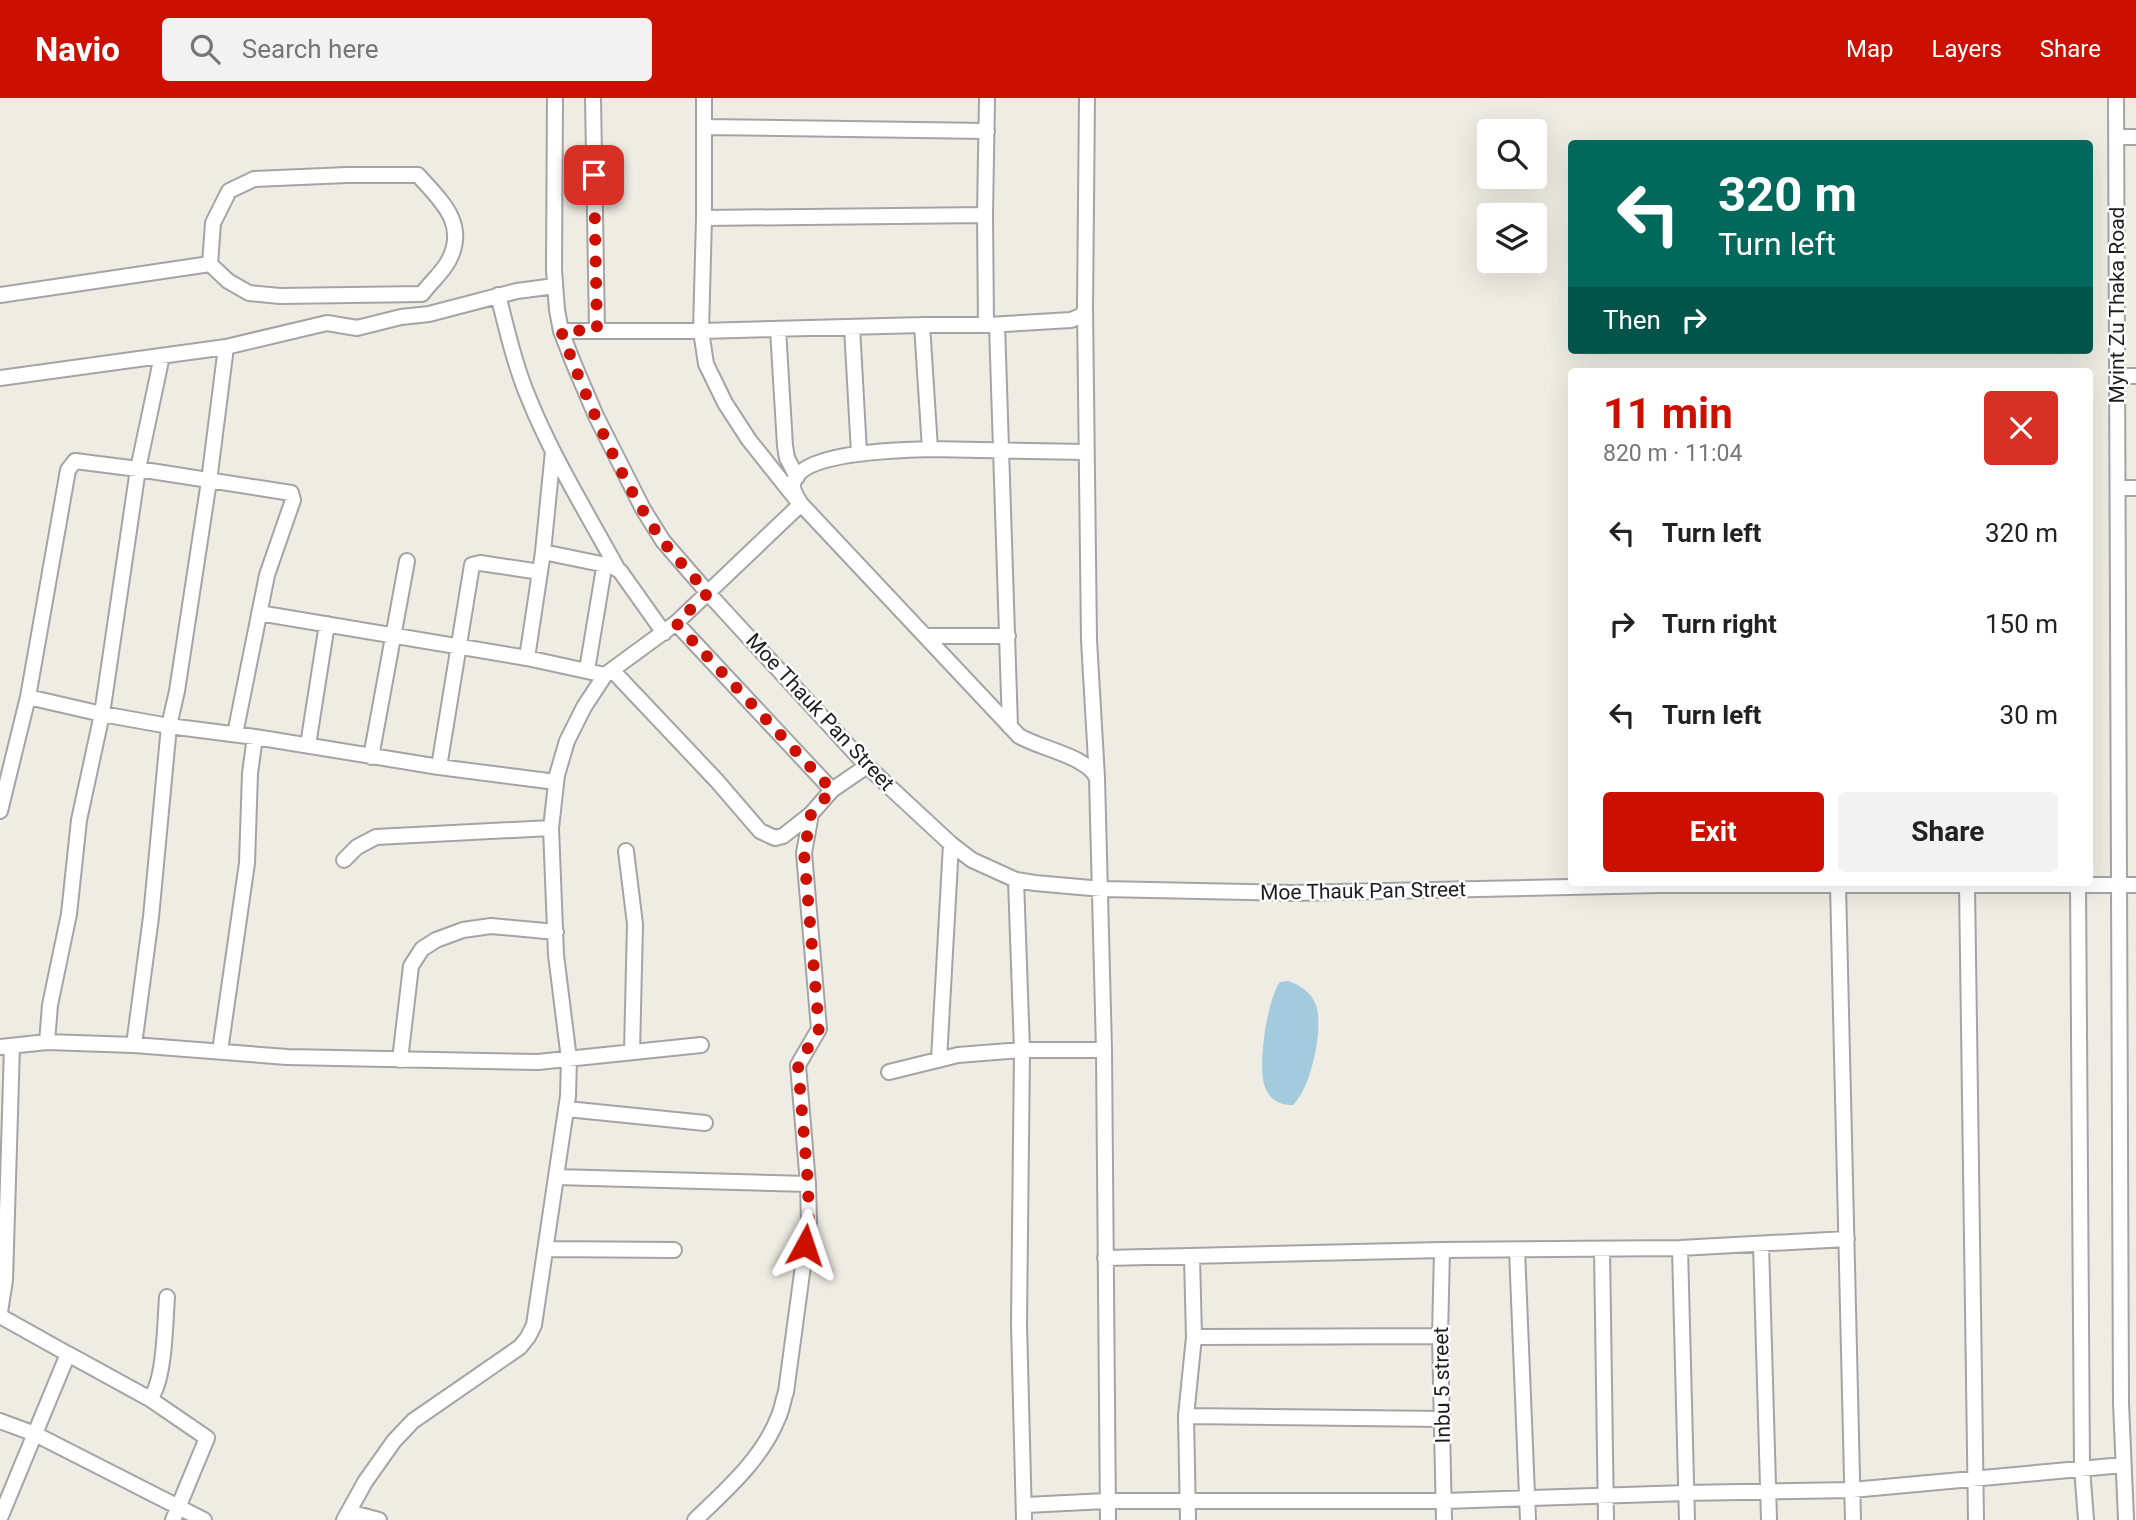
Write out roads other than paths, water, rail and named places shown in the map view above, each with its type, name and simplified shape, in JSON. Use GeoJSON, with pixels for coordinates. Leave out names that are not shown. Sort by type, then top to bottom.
{"type":"FeatureCollection","features":[{"type":"Feature","properties":{"kind":"street","name":"Moe Thauk Pan Street"},"geometry":{"type":"LineString","coordinates":[[555,98],[555,286],[561,331],[596,416],[642,509],[663,541],[708,593],[867,766],[972,860],[1016,880],[1102,889],[1292,893],[1613,886]]}},
{"type":"Feature","properties":{"kind":"street"},"geometry":{"type":"LineString","coordinates":[[593,98],[597,330]]}},
{"type":"Feature","properties":{"kind":"street"},"geometry":{"type":"LineString","coordinates":[[704,98],[701,331],[706,364],[725,403],[749,440],[801,504],[1010,727],[1035,746],[1085,763],[1093,769],[1097,778]]}},
{"type":"Feature","properties":{"kind":"street"},"geometry":{"type":"LineString","coordinates":[[987,98],[985,215],[1001,450],[1010,727]]}},
{"type":"Feature","properties":{"kind":"street"},"geometry":{"type":"LineString","coordinates":[[1087,98],[1086,452],[1089,640],[1102,889],[1108,1520]]}},
{"type":"Feature","properties":{"kind":"street","name":"Myint Zu Thaka Road"},"geometry":{"type":"LineString","coordinates":[[2116,98],[2123,1465],[2126,1520]]}},
{"type":"Feature","properties":{"kind":"street"},"geometry":{"type":"LineString","coordinates":[[704,127],[987,131]]}},
{"type":"Feature","properties":{"kind":"street"},"geometry":{"type":"LineString","coordinates":[[2116,137],[2136,137]]}},
{"type":"Feature","properties":{"kind":"street"},"geometry":{"type":"LineString","coordinates":[[418,175],[449,210],[457,233],[449,260],[422,294],[279,296],[249,293],[228,281],[211,264],[213,223],[229,191],[254,179],[418,175]]}},
{"type":"Feature","properties":{"kind":"street"},"geometry":{"type":"LineString","coordinates":[[704,218],[985,215]]}},
{"type":"Feature","properties":{"kind":"street"},"geometry":{"type":"LineString","coordinates":[[0,295],[211,264]]}},
{"type":"Feature","properties":{"kind":"street"},"geometry":{"type":"LineString","coordinates":[[0,378],[226,347],[327,323],[357,328],[401,317],[429,314],[498,295],[555,286]]}},
{"type":"Feature","properties":{"kind":"street"},"geometry":{"type":"LineString","coordinates":[[498,295],[529,399],[554,450],[614,567],[664,633]]}},
{"type":"Feature","properties":{"kind":"street"},"geometry":{"type":"LineString","coordinates":[[561,331],[992,325],[1072,320],[1083,315],[1085,307]]}},
{"type":"Feature","properties":{"kind":"street"},"geometry":{"type":"LineString","coordinates":[[922,325],[930,449]]}},
{"type":"Feature","properties":{"kind":"street"},"geometry":{"type":"LineString","coordinates":[[852,327],[859,453]]}},
{"type":"Feature","properties":{"kind":"street"},"geometry":{"type":"LineString","coordinates":[[778,329],[785,446],[797,477]]}},
{"type":"Feature","properties":{"kind":"street"},"geometry":{"type":"LineString","coordinates":[[134,1045],[151,917],[169,726],[177,691],[209,481],[226,347]]}},
{"type":"Feature","properties":{"kind":"street"},"geometry":{"type":"LineString","coordinates":[[47,1042],[51,994],[69,914],[79,820],[102,714],[138,469],[162,356]]}},
{"type":"Feature","properties":{"kind":"street"},"geometry":{"type":"LineString","coordinates":[[2117,376],[2136,376]]}},
{"type":"Feature","properties":{"kind":"street"},"geometry":{"type":"LineString","coordinates":[[801,504],[793,487],[797,477],[815,463],[859,453],[930,449],[1086,452]]}},
{"type":"Feature","properties":{"kind":"street"},"geometry":{"type":"LineString","coordinates":[[527,658],[543,552],[554,450]]}},
{"type":"Feature","properties":{"kind":"street"},"geometry":{"type":"LineString","coordinates":[[0,811],[28,698],[70,464],[79,461],[287,491],[293,497],[267,575],[235,734]]}},
{"type":"Feature","properties":{"kind":"street"},"geometry":{"type":"LineString","coordinates":[[2119,488],[2136,488]]}},
{"type":"Feature","properties":{"kind":"street"},"geometry":{"type":"LineString","coordinates":[[379,1520],[347,1516],[365,1482],[394,1441],[413,1421],[520,1347],[534,1325],[566,1109],[569,1059],[556,932],[551,828],[556,782],[567,741],[584,706],[609,673],[676,623],[801,504]]}},
{"type":"Feature","properties":{"kind":"street"},"geometry":{"type":"LineString","coordinates":[[543,552],[614,567]]}},
{"type":"Feature","properties":{"kind":"street"},"geometry":{"type":"LineString","coordinates":[[371,757],[407,561]]}},
{"type":"Feature","properties":{"kind":"street"},"geometry":{"type":"LineString","coordinates":[[439,767],[472,565],[480,563],[540,572]]}},
{"type":"Feature","properties":{"kind":"street"},"geometry":{"type":"LineString","coordinates":[[587,670],[602,570],[614,567]]}},
{"type":"Feature","properties":{"kind":"street"},"geometry":{"type":"LineString","coordinates":[[259,613],[609,673],[767,835],[775,838],[783,836],[811,814],[832,790],[867,766]]}},
{"type":"Feature","properties":{"kind":"street"},"geometry":{"type":"LineString","coordinates":[[676,623],[832,790]]}},
{"type":"Feature","properties":{"kind":"street"},"geometry":{"type":"LineString","coordinates":[[308,745],[327,624]]}},
{"type":"Feature","properties":{"kind":"street"},"geometry":{"type":"LineString","coordinates":[[925,636],[1008,636]]}},
{"type":"Feature","properties":{"kind":"street"},"geometry":{"type":"LineString","coordinates":[[28,698],[169,726],[556,782]]}},
{"type":"Feature","properties":{"kind":"street"},"geometry":{"type":"LineString","coordinates":[[220,1051],[247,863],[250,773],[255,737]]}},
{"type":"Feature","properties":{"kind":"street"},"geometry":{"type":"LineString","coordinates":[[695,1520],[738,1479],[778,1419],[786,1392],[809,1222],[798,1065],[819,1029],[804,853],[811,814]]}},
{"type":"Feature","properties":{"kind":"street"},"geometry":{"type":"LineString","coordinates":[[344,860],[357,846],[376,837],[551,828]]}},
{"type":"Feature","properties":{"kind":"street"},"geometry":{"type":"LineString","coordinates":[[939,1060],[951,844]]}},
{"type":"Feature","properties":{"kind":"street"},"geometry":{"type":"LineString","coordinates":[[626,851],[635,924],[632,1052]]}},
{"type":"Feature","properties":{"kind":"street"},"geometry":{"type":"LineString","coordinates":[[1016,880],[1022,1050],[1018,1324],[1025,1513],[1106,1501],[1444,1501],[1852,1490],[2123,1465]]}},
{"type":"Feature","properties":{"kind":"street","name":"Moe Thauk Pan Street"},"geometry":{"type":"LineString","coordinates":[[2093,885],[2136,885]]}},
{"type":"Feature","properties":{"kind":"street"},"geometry":{"type":"LineString","coordinates":[[1838,886],[1853,1520]]}},
{"type":"Feature","properties":{"kind":"street"},"geometry":{"type":"LineString","coordinates":[[1967,886],[1976,1520]]}},
{"type":"Feature","properties":{"kind":"street"},"geometry":{"type":"LineString","coordinates":[[2078,886],[2082,1468],[2085,1520]]}},
{"type":"Feature","properties":{"kind":"street"},"geometry":{"type":"LineString","coordinates":[[400,1060],[411,966],[422,949],[436,940],[463,930],[491,926],[556,932]]}},
{"type":"Feature","properties":{"kind":"street"},"geometry":{"type":"LineString","coordinates":[[176,1514],[207,1438],[150,1399],[0,1315],[5,1280],[6,1047],[47,1042],[134,1045],[287,1057],[538,1062],[701,1045]]}},
{"type":"Feature","properties":{"kind":"street"},"geometry":{"type":"LineString","coordinates":[[889,1072],[958,1055],[1022,1050],[1104,1050]]}},
{"type":"Feature","properties":{"kind":"street"},"geometry":{"type":"LineString","coordinates":[[566,1109],[705,1123]]}},
{"type":"Feature","properties":{"kind":"street"},"geometry":{"type":"LineString","coordinates":[[556,1177],[808,1184]]}},
{"type":"Feature","properties":{"kind":"street"},"geometry":{"type":"LineString","coordinates":[[1105,1258],[1442,1250],[1680,1248],[1847,1239]]}},
{"type":"Feature","properties":{"kind":"street"},"geometry":{"type":"LineString","coordinates":[[1761,1244],[1769,1520]]}},
{"type":"Feature","properties":{"kind":"street"},"geometry":{"type":"LineString","coordinates":[[1680,1248],[1687,1520]]}},
{"type":"Feature","properties":{"kind":"street"},"geometry":{"type":"LineString","coordinates":[[545,1249],[674,1250]]}},
{"type":"Feature","properties":{"kind":"street"},"geometry":{"type":"LineString","coordinates":[[1602,1249],[1606,1520]]}},
{"type":"Feature","properties":{"kind":"street","name":"Inbu 5 street"},"geometry":{"type":"LineString","coordinates":[[1442,1250],[1440,1336],[1444,1520]]}},
{"type":"Feature","properties":{"kind":"street"},"geometry":{"type":"LineString","coordinates":[[1517,1250],[1528,1520]]}},
{"type":"Feature","properties":{"kind":"street"},"geometry":{"type":"LineString","coordinates":[[1188,1520],[1186,1416],[1194,1337],[1192,1257]]}},
{"type":"Feature","properties":{"kind":"street"},"geometry":{"type":"LineString","coordinates":[[150,1399],[155,1393],[160,1376],[167,1297]]}},
{"type":"Feature","properties":{"kind":"street"},"geometry":{"type":"LineString","coordinates":[[1194,1337],[1440,1336]]}},
{"type":"Feature","properties":{"kind":"street"},"geometry":{"type":"LineString","coordinates":[[1,1519],[68,1354]]}},
{"type":"Feature","properties":{"kind":"street"},"geometry":{"type":"LineString","coordinates":[[1186,1416],[1443,1419]]}},
{"type":"Feature","properties":{"kind":"street"},"geometry":{"type":"LineString","coordinates":[[0,1421],[35,1434],[176,1514],[204,1520]]}},
{"type":"Feature","properties":{"kind":"water"},"geometry":{"type":"Polygon","coordinates":[[[1288,981],[1308,993],[1316,1005],[1318,1015],[1314,1058],[1305,1086],[1293,1105],[1283,1104],[1271,1097],[1262,1074],[1263,1047],[1271,1003],[1280,982],[1288,981]]]}}]}
